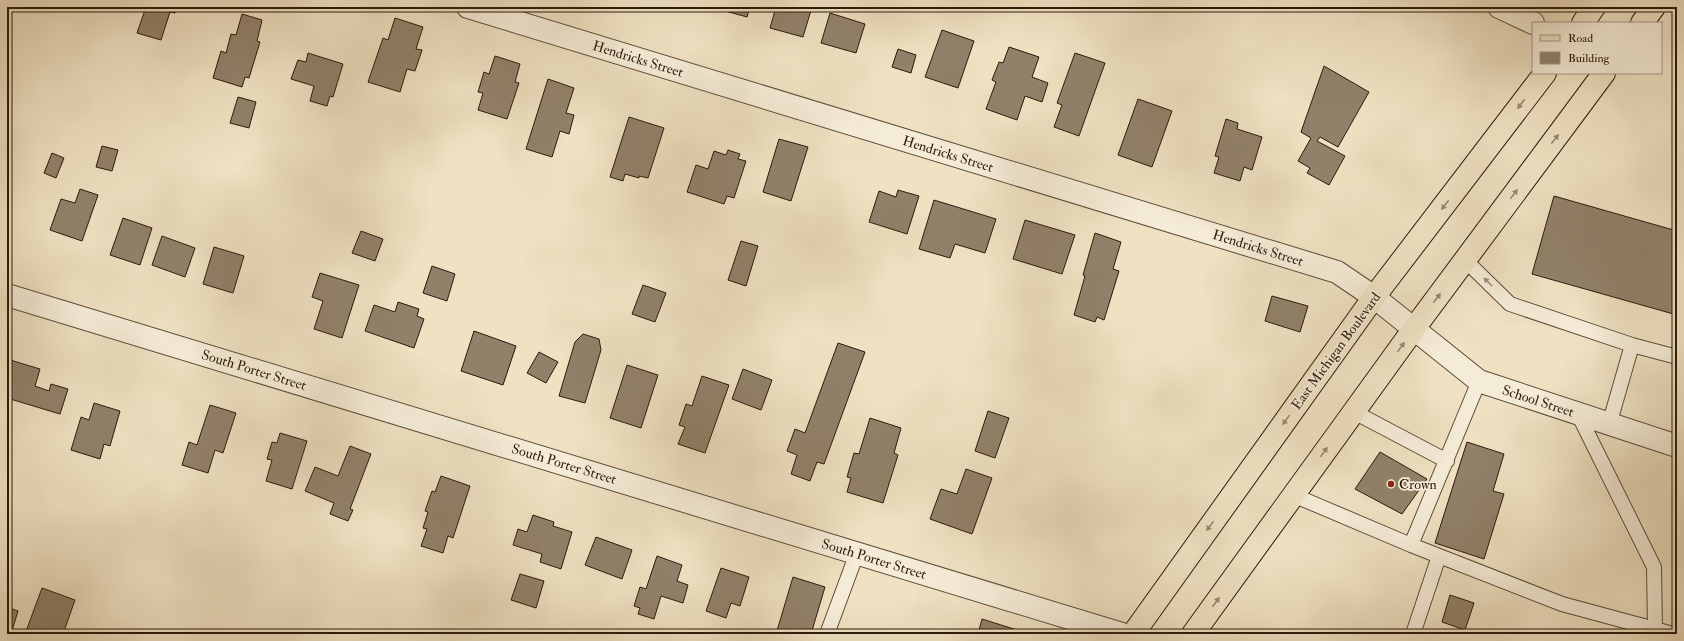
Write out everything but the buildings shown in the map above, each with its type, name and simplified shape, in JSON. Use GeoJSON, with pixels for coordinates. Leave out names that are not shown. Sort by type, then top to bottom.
{"type":"FeatureCollection","features":[{"type":"Feature","properties":{"kind":"main road"},"geometry":{"type":"LineString","coordinates":[[1584,22],[1594,7]]}},
{"type":"Feature","properties":{"kind":"main road"},"geometry":{"type":"LineString","coordinates":[[1643,22],[1654,7]]}},
{"type":"Feature","properties":{"kind":"main road","name":"East Michigan Boulevard"},"geometry":{"type":"LineString","coordinates":[[1133,634],[1374,298],[1544,74]]}},
{"type":"Feature","properties":{"kind":"main road"},"geometry":{"type":"LineString","coordinates":[[1193,634],[1413,330],[1603,74]]}},
{"type":"Feature","properties":{"kind":"street","name":"Hendricks Street"},"geometry":{"type":"LineString","coordinates":[[468,7],[1337,272],[1374,298],[1413,330]]}},
{"type":"Feature","properties":{"kind":"street"},"geometry":{"type":"LineString","coordinates":[[1498,7],[1532,23]]}},
{"type":"Feature","properties":{"kind":"street","name":"South Porter Street"},"geometry":{"type":"LineString","coordinates":[[7,295],[1122,634]]}},
{"type":"Feature","properties":{"kind":"street","name":"School Street"},"geometry":{"type":"LineString","coordinates":[[1413,330],[1479,381],[1609,425],[1677,446]]}},
{"type":"Feature","properties":{"kind":"lane"},"geometry":{"type":"LineString","coordinates":[[1465,260],[1510,304],[1632,345],[1677,357]]}},
{"type":"Feature","properties":{"kind":"lane"},"geometry":{"type":"LineString","coordinates":[[1609,425],[1632,345]]}},
{"type":"Feature","properties":{"kind":"lane"},"geometry":{"type":"LineString","coordinates":[[1412,545],[1479,381]]}},
{"type":"Feature","properties":{"kind":"lane"},"geometry":{"type":"LineString","coordinates":[[1354,412],[1447,461]]}},
{"type":"Feature","properties":{"kind":"lane"},"geometry":{"type":"LineString","coordinates":[[1578,414],[1654,568],[1655,628]]}},
{"type":"Feature","properties":{"kind":"lane"},"geometry":{"type":"LineString","coordinates":[[1293,495],[1439,556],[1562,604],[1673,634]]}},
{"type":"Feature","properties":{"kind":"lane"},"geometry":{"type":"LineString","coordinates":[[827,634],[857,554]]}},
{"type":"Feature","properties":{"kind":"lane"},"geometry":{"type":"LineString","coordinates":[[1413,634],[1439,556]]}},
{"type":"Feature","properties":{"kind":"place","name":"Crown"},"geometry":{"type":"Point","coordinates":[1391,484]}}]}
